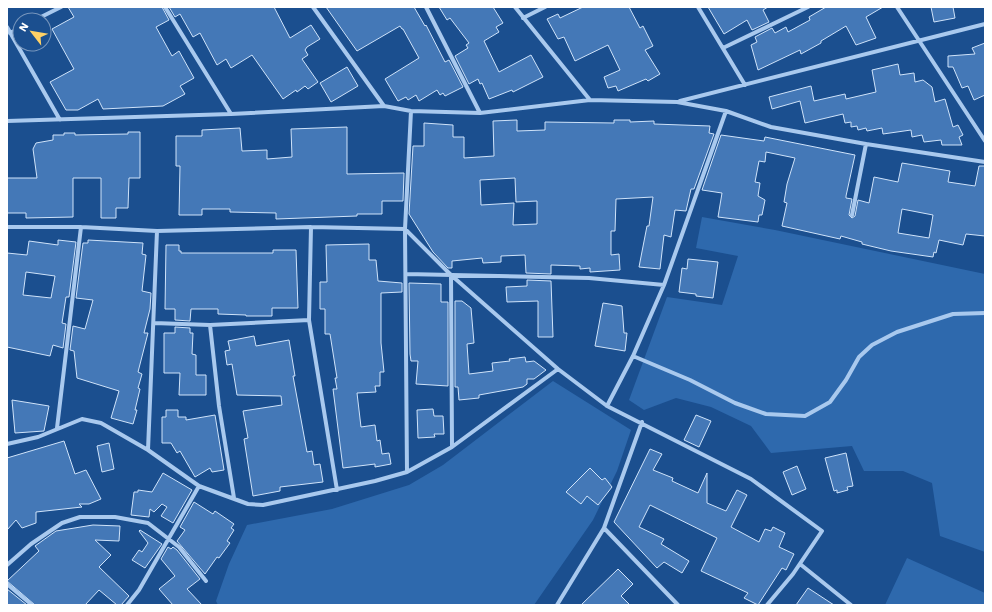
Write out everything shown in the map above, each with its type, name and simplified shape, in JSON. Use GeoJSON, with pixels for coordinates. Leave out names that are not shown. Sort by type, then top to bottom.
{"type":"FeatureCollection","features":[{"type":"Feature","properties":{"kind":"street"},"geometry":{"type":"LineString","coordinates":[[51,12],[61,7]]}},
{"type":"Feature","properties":{"kind":"street"},"geometry":{"type":"LineString","coordinates":[[165,7],[231,114]]}},
{"type":"Feature","properties":{"kind":"street"},"geometry":{"type":"LineString","coordinates":[[313,7],[384,106]]}},
{"type":"Feature","properties":{"kind":"street"},"geometry":{"type":"LineString","coordinates":[[426,7],[480,113]]}},
{"type":"Feature","properties":{"kind":"street"},"geometry":{"type":"LineString","coordinates":[[515,7],[590,100]]}},
{"type":"Feature","properties":{"kind":"street"},"geometry":{"type":"LineString","coordinates":[[524,18],[545,7]]}},
{"type":"Feature","properties":{"kind":"street"},"geometry":{"type":"LineString","coordinates":[[698,7],[745,85]]}},
{"type":"Feature","properties":{"kind":"street"},"geometry":{"type":"LineString","coordinates":[[723,48],[808,7]]}},
{"type":"Feature","properties":{"kind":"street"},"geometry":{"type":"LineString","coordinates":[[897,7],[985,141]]}},
{"type":"Feature","properties":{"kind":"street"},"geometry":{"type":"LineString","coordinates":[[677,102],[985,24]]}},
{"type":"Feature","properties":{"kind":"street"},"geometry":{"type":"LineString","coordinates":[[7,27],[60,120]]}},
{"type":"Feature","properties":{"kind":"street"},"geometry":{"type":"LineString","coordinates":[[7,120],[60,120],[231,114],[384,106],[411,111],[480,113],[590,100],[677,102],[726,111],[771,127],[866,144],[985,162]]}},
{"type":"Feature","properties":{"kind":"street"},"geometry":{"type":"LineString","coordinates":[[407,472],[405,229],[411,111]]}},
{"type":"Feature","properties":{"kind":"street"},"geometry":{"type":"LineString","coordinates":[[607,406],[633,356],[664,285],[726,111]]}},
{"type":"Feature","properties":{"kind":"street"},"geometry":{"type":"LineString","coordinates":[[852,215],[866,144]]}},
{"type":"Feature","properties":{"kind":"street"},"geometry":{"type":"LineString","coordinates":[[7,227],[81,227],[157,231],[311,227],[405,229],[451,275],[558,370],[607,406],[642,422],[751,479],[822,531],[800,564],[767,605]]}},
{"type":"Feature","properties":{"kind":"street"},"geometry":{"type":"LineString","coordinates":[[57,428],[81,227]]}},
{"type":"Feature","properties":{"kind":"street"},"geometry":{"type":"LineString","coordinates":[[311,227],[309,320],[337,490]]}},
{"type":"Feature","properties":{"kind":"street"},"geometry":{"type":"LineString","coordinates":[[148,450],[157,231]]}},
{"type":"Feature","properties":{"kind":"street"},"geometry":{"type":"LineString","coordinates":[[406,274],[589,278],[664,285]]}},
{"type":"Feature","properties":{"kind":"street"},"geometry":{"type":"LineString","coordinates":[[451,275],[452,447]]}},
{"type":"Feature","properties":{"kind":"street"},"geometry":{"type":"LineString","coordinates":[[633,356],[690,380],[735,403],[766,414],[805,416],[830,402],[846,380],[859,357],[872,345],[897,332],[953,314],[985,313]]}},
{"type":"Feature","properties":{"kind":"street"},"geometry":{"type":"LineString","coordinates":[[154,323],[210,325],[309,320]]}},
{"type":"Feature","properties":{"kind":"street"},"geometry":{"type":"LineString","coordinates":[[210,325],[219,406],[234,498]]}},
{"type":"Feature","properties":{"kind":"street"},"geometry":{"type":"LineString","coordinates":[[7,444],[38,437],[82,419],[101,423],[148,450],[199,486],[248,504],[263,505],[337,490],[407,472],[452,447],[558,370]]}},
{"type":"Feature","properties":{"kind":"street"},"geometry":{"type":"LineString","coordinates":[[557,605],[604,528],[642,422]]}},
{"type":"Feature","properties":{"kind":"street"},"geometry":{"type":"LineString","coordinates":[[127,605],[139,590],[199,486]]}},
{"type":"Feature","properties":{"kind":"street"},"geometry":{"type":"LineString","coordinates":[[7,565],[31,544],[62,523],[80,517],[115,517],[148,524],[179,547],[206,581]]}},
{"type":"Feature","properties":{"kind":"street"},"geometry":{"type":"LineString","coordinates":[[604,528],[678,605]]}},
{"type":"Feature","properties":{"kind":"street"},"geometry":{"type":"LineString","coordinates":[[800,564],[850,605]]}},
{"type":"Feature","properties":{"kind":"street"},"geometry":{"type":"LineString","coordinates":[[7,584],[32,605]]}},
{"type":"Feature","properties":{"kind":"shaded area"},"geometry":{"type":"Polygon","coordinates":[[[702,217],[775,230],[985,274],[985,552],[940,536],[932,483],[903,471],[864,471],[852,446],[771,453],[751,426],[711,407],[676,398],[644,410],[629,400],[667,297],[722,305],[738,256],[696,248],[702,217]]]}},
{"type":"Feature","properties":{"kind":"shaded area"},"geometry":{"type":"Polygon","coordinates":[[[553,381],[631,430],[617,471],[593,520],[534,605],[218,605],[216,601],[229,564],[247,525],[332,509],[409,485],[443,465],[553,381]]]}},
{"type":"Feature","properties":{"kind":"shaded area"},"geometry":{"type":"Polygon","coordinates":[[[907,558],[985,593],[985,605],[885,605],[907,558]]]}},
{"type":"Feature","properties":{"kind":"building"},"geometry":{"type":"Polygon","coordinates":[[[68,7],[162,7],[169,20],[156,27],[172,56],[179,51],[194,78],[180,86],[185,94],[163,106],[103,109],[98,99],[78,110],[66,110],[50,82],[74,69],[52,29],[74,17],[68,7]]]}},
{"type":"Feature","properties":{"kind":"building"},"geometry":{"type":"Polygon","coordinates":[[[169,7],[274,7],[290,38],[311,25],[320,39],[307,47],[305,50],[308,55],[302,59],[318,82],[308,89],[305,86],[297,92],[296,90],[283,99],[252,55],[231,68],[226,59],[217,65],[200,33],[193,37],[180,14],[175,17],[169,7]]]}},
{"type":"Feature","properties":{"kind":"building"},"geometry":{"type":"Polygon","coordinates":[[[326,7],[414,7],[425,26],[426,25],[445,62],[449,60],[463,87],[445,96],[443,93],[440,95],[437,90],[419,101],[416,95],[408,100],[406,97],[398,101],[385,79],[419,58],[403,29],[400,26],[357,51],[326,7]]]}},
{"type":"Feature","properties":{"kind":"building"},"geometry":{"type":"Polygon","coordinates":[[[439,7],[493,7],[503,23],[496,27],[499,32],[484,41],[499,72],[531,55],[543,77],[513,92],[512,90],[489,99],[482,83],[480,84],[478,79],[469,84],[455,56],[468,48],[466,45],[469,43],[450,18],[447,20],[439,7]]]}},
{"type":"Feature","properties":{"kind":"building"},"geometry":{"type":"Polygon","coordinates":[[[583,7],[629,7],[640,28],[643,26],[653,46],[645,50],[660,74],[648,81],[646,79],[618,91],[616,86],[608,88],[604,77],[620,70],[608,45],[575,61],[564,37],[558,39],[547,19],[558,14],[560,18],[583,7]]]}},
{"type":"Feature","properties":{"kind":"building"},"geometry":{"type":"Polygon","coordinates":[[[708,7],[768,7],[763,10],[769,22],[752,30],[747,20],[724,34],[708,7]]]}},
{"type":"Feature","properties":{"kind":"building"},"geometry":{"type":"Polygon","coordinates":[[[826,7],[883,7],[866,17],[876,38],[856,45],[846,26],[821,41],[821,43],[801,54],[800,50],[758,70],[751,45],[757,42],[755,37],[772,28],[775,33],[786,27],[788,32],[810,20],[809,17],[826,7]]]}},
{"type":"Feature","properties":{"kind":"building"},"geometry":{"type":"Polygon","coordinates":[[[931,7],[953,7],[955,18],[934,22],[931,7]]]}},
{"type":"Feature","properties":{"kind":"building"},"geometry":{"type":"Polygon","coordinates":[[[985,43],[985,95],[974,100],[968,86],[962,88],[953,67],[948,67],[948,56],[975,54],[972,48],[985,43]]]}},
{"type":"Feature","properties":{"kind":"building"},"geometry":{"type":"Polygon","coordinates":[[[898,64],[900,75],[914,73],[915,82],[923,80],[932,87],[935,102],[945,99],[953,127],[958,125],[963,135],[959,137],[962,145],[942,145],[941,140],[924,142],[922,135],[912,137],[911,130],[883,134],[882,128],[867,131],[866,128],[858,130],[857,126],[851,127],[851,122],[845,123],[843,114],[805,123],[800,101],[772,109],[769,97],[811,86],[814,101],[845,94],[846,99],[876,92],[872,70],[898,64]]]}},
{"type":"Feature","properties":{"kind":"building"},"geometry":{"type":"Polygon","coordinates":[[[347,67],[358,86],[331,102],[320,83],[347,67]]]}},
{"type":"Feature","properties":{"kind":"building"},"geometry":{"type":"Polygon","coordinates":[[[517,120],[517,131],[545,130],[545,122],[614,123],[614,120],[630,120],[630,122],[654,121],[654,124],[710,126],[709,133],[714,134],[694,189],[691,189],[686,211],[675,210],[671,237],[664,235],[660,269],[639,267],[647,226],[649,226],[653,197],[616,199],[615,231],[611,231],[611,255],[619,254],[620,270],[590,272],[590,268],[580,269],[580,266],[551,265],[551,274],[526,273],[525,255],[501,256],[501,262],[483,263],[482,258],[452,261],[452,268],[448,268],[433,252],[409,214],[413,146],[424,146],[424,123],[453,125],[453,137],[464,137],[464,158],[494,156],[493,121],[517,120]],[[515,178],[480,180],[481,205],[514,203],[513,225],[537,224],[537,201],[516,202],[515,178]]]}},
{"type":"Feature","properties":{"kind":"building"},"geometry":{"type":"Polygon","coordinates":[[[347,127],[347,174],[404,173],[403,201],[382,201],[382,214],[276,219],[276,213],[230,212],[230,209],[202,209],[202,215],[179,215],[180,166],[176,166],[176,136],[202,136],[202,130],[240,128],[242,151],[267,150],[267,159],[292,157],[291,129],[347,127]]]}},
{"type":"Feature","properties":{"kind":"building"},"geometry":{"type":"Polygon","coordinates":[[[128,132],[140,132],[140,178],[129,178],[128,208],[116,208],[116,218],[101,218],[101,178],[73,178],[73,217],[26,218],[26,213],[7,213],[7,178],[37,178],[33,149],[36,143],[53,140],[53,135],[64,135],[64,133],[75,133],[75,135],[128,134],[128,132]]]}},
{"type":"Feature","properties":{"kind":"building"},"geometry":{"type":"Polygon","coordinates":[[[721,135],[764,141],[765,137],[855,155],[846,196],[846,198],[852,199],[849,215],[852,218],[855,216],[858,200],[869,203],[874,177],[898,182],[902,163],[950,171],[948,182],[975,186],[979,166],[985,166],[985,236],[966,234],[963,245],[939,240],[936,253],[934,252],[933,257],[891,251],[862,244],[862,242],[841,236],[840,239],[782,226],[787,203],[784,202],[787,184],[795,158],[766,152],[765,162],[759,161],[755,182],[760,183],[758,196],[765,200],[762,215],[759,215],[758,222],[718,217],[722,193],[702,190],[721,135]],[[902,209],[898,233],[929,238],[933,215],[902,209]]]}},
{"type":"Feature","properties":{"kind":"building"},"geometry":{"type":"Polygon","coordinates":[[[58,240],[76,242],[69,297],[66,297],[62,323],[66,324],[63,348],[53,345],[50,356],[7,347],[7,253],[27,255],[29,241],[58,245],[58,240]],[[26,272],[23,295],[51,298],[55,276],[26,272]]]}},
{"type":"Feature","properties":{"kind":"building"},"geometry":{"type":"Polygon","coordinates":[[[88,240],[143,243],[142,254],[146,255],[142,291],[151,293],[150,309],[144,333],[148,333],[138,372],[142,374],[138,388],[140,389],[135,410],[137,410],[133,424],[111,418],[119,391],[77,378],[74,351],[70,350],[73,326],[85,329],[93,300],[76,298],[83,243],[88,243],[88,240]]]}},
{"type":"Feature","properties":{"kind":"building"},"geometry":{"type":"Polygon","coordinates":[[[369,244],[369,260],[376,260],[378,281],[402,283],[402,292],[381,293],[381,343],[384,372],[380,372],[380,386],[375,386],[376,392],[357,393],[361,427],[375,425],[377,441],[380,440],[382,454],[389,453],[391,464],[375,467],[375,464],[343,468],[333,389],[337,389],[335,378],[337,378],[330,334],[325,334],[325,309],[320,309],[320,282],[327,282],[326,245],[369,244]]]}},
{"type":"Feature","properties":{"kind":"building"},"geometry":{"type":"Polygon","coordinates":[[[166,245],[179,245],[179,251],[181,251],[181,253],[273,253],[273,250],[296,250],[298,308],[272,308],[272,316],[218,314],[218,309],[191,309],[190,321],[175,320],[175,309],[165,309],[166,245]]]}},
{"type":"Feature","properties":{"kind":"building"},"geometry":{"type":"Polygon","coordinates":[[[688,259],[718,262],[713,298],[679,292],[682,268],[687,269],[688,259]]]}},
{"type":"Feature","properties":{"kind":"building"},"geometry":{"type":"Polygon","coordinates":[[[527,280],[551,281],[553,337],[538,337],[538,301],[507,302],[506,287],[527,286],[527,280]]]}},
{"type":"Feature","properties":{"kind":"building"},"geometry":{"type":"Polygon","coordinates":[[[409,283],[441,284],[441,302],[448,302],[448,386],[416,384],[418,361],[411,361],[410,354],[409,283]]]}},
{"type":"Feature","properties":{"kind":"building"},"geometry":{"type":"Polygon","coordinates":[[[455,301],[462,301],[471,308],[474,343],[467,344],[469,374],[493,371],[492,363],[510,361],[509,359],[525,357],[526,362],[534,361],[546,370],[534,379],[527,379],[527,384],[523,387],[479,395],[479,398],[459,400],[458,387],[455,387],[455,301]]]}},
{"type":"Feature","properties":{"kind":"building"},"geometry":{"type":"Polygon","coordinates":[[[603,303],[622,306],[624,333],[627,333],[625,351],[595,346],[603,303]]]}},
{"type":"Feature","properties":{"kind":"building"},"geometry":{"type":"Polygon","coordinates":[[[175,327],[190,328],[190,333],[193,333],[192,354],[196,355],[196,375],[206,375],[206,395],[179,395],[180,373],[164,373],[164,333],[175,333],[175,327]]]}},
{"type":"Feature","properties":{"kind":"building"},"geometry":{"type":"Polygon","coordinates":[[[254,336],[256,346],[289,340],[295,376],[293,376],[307,452],[312,451],[314,465],[320,464],[323,482],[280,487],[280,491],[253,496],[244,439],[248,438],[243,411],[282,405],[281,396],[237,395],[232,364],[227,365],[225,351],[230,350],[228,341],[254,336]]]}},
{"type":"Feature","properties":{"kind":"building"},"geometry":{"type":"Polygon","coordinates":[[[12,400],[49,406],[44,431],[15,433],[12,400]]]}},
{"type":"Feature","properties":{"kind":"building"},"geometry":{"type":"Polygon","coordinates":[[[433,409],[434,416],[443,416],[444,434],[434,434],[435,437],[418,438],[417,410],[433,409]]]}},
{"type":"Feature","properties":{"kind":"building"},"geometry":{"type":"Polygon","coordinates":[[[166,410],[178,410],[178,417],[186,417],[186,420],[215,415],[224,470],[212,472],[210,468],[195,477],[180,451],[177,453],[171,443],[162,443],[162,417],[166,417],[166,410]]]}},
{"type":"Feature","properties":{"kind":"building"},"geometry":{"type":"Polygon","coordinates":[[[696,415],[711,421],[699,447],[684,440],[696,415]]]}},
{"type":"Feature","properties":{"kind":"building"},"geometry":{"type":"Polygon","coordinates":[[[64,441],[75,474],[86,470],[101,499],[89,504],[79,504],[82,507],[36,512],[36,523],[22,528],[16,520],[7,530],[7,458],[64,441]]]}},
{"type":"Feature","properties":{"kind":"building"},"geometry":{"type":"Polygon","coordinates":[[[109,443],[114,469],[102,472],[97,446],[109,443]]]}},
{"type":"Feature","properties":{"kind":"building"},"geometry":{"type":"Polygon","coordinates":[[[650,449],[662,454],[653,470],[673,478],[672,481],[698,493],[707,473],[707,503],[726,511],[737,490],[747,495],[731,527],[759,542],[765,529],[771,531],[773,527],[785,533],[779,547],[794,554],[786,570],[782,568],[758,605],[744,598],[748,593],[701,571],[717,538],[650,505],[639,527],[664,539],[661,544],[689,561],[682,573],[664,562],[657,568],[614,522],[650,449]]]}},
{"type":"Feature","properties":{"kind":"building"},"geometry":{"type":"Polygon","coordinates":[[[846,453],[853,486],[847,487],[848,490],[837,493],[837,490],[834,491],[825,458],[846,453]]]}},
{"type":"Feature","properties":{"kind":"building"},"geometry":{"type":"Polygon","coordinates":[[[797,466],[806,489],[792,495],[783,472],[797,466]]]}},
{"type":"Feature","properties":{"kind":"building"},"geometry":{"type":"Polygon","coordinates":[[[590,468],[602,480],[605,478],[612,487],[598,505],[587,496],[581,504],[566,492],[590,468]]]}},
{"type":"Feature","properties":{"kind":"building"},"geometry":{"type":"Polygon","coordinates":[[[163,473],[192,490],[173,523],[161,516],[167,507],[162,504],[154,512],[150,509],[149,517],[131,515],[134,492],[138,492],[138,490],[152,492],[163,473]]]}},
{"type":"Feature","properties":{"kind":"building"},"geometry":{"type":"Polygon","coordinates":[[[194,502],[213,514],[215,511],[234,524],[231,528],[234,530],[227,541],[230,543],[219,558],[217,557],[205,574],[177,541],[185,530],[180,527],[194,502]]]}},
{"type":"Feature","properties":{"kind":"building"},"geometry":{"type":"Polygon","coordinates":[[[93,525],[120,526],[119,541],[95,540],[111,555],[99,567],[129,596],[121,605],[117,605],[99,590],[85,605],[35,605],[7,581],[39,551],[35,546],[56,531],[93,525]]]}},
{"type":"Feature","properties":{"kind":"building"},"geometry":{"type":"Polygon","coordinates":[[[140,530],[162,544],[145,568],[132,560],[139,550],[142,552],[148,543],[139,531],[140,530]]]}},
{"type":"Feature","properties":{"kind":"building"},"geometry":{"type":"Polygon","coordinates":[[[168,547],[171,549],[173,547],[177,550],[200,579],[187,589],[202,605],[173,605],[159,589],[175,576],[161,559],[168,547]]]}},
{"type":"Feature","properties":{"kind":"building"},"geometry":{"type":"Polygon","coordinates":[[[618,569],[633,584],[621,596],[630,605],[581,605],[618,569]]]}},
{"type":"Feature","properties":{"kind":"building"},"geometry":{"type":"Polygon","coordinates":[[[808,588],[834,605],[796,605],[808,588]]]}},
{"type":"Feature","properties":{"kind":"building"},"geometry":{"type":"Polygon","coordinates":[[[7,589],[27,605],[7,605],[7,589]]]}}]}
